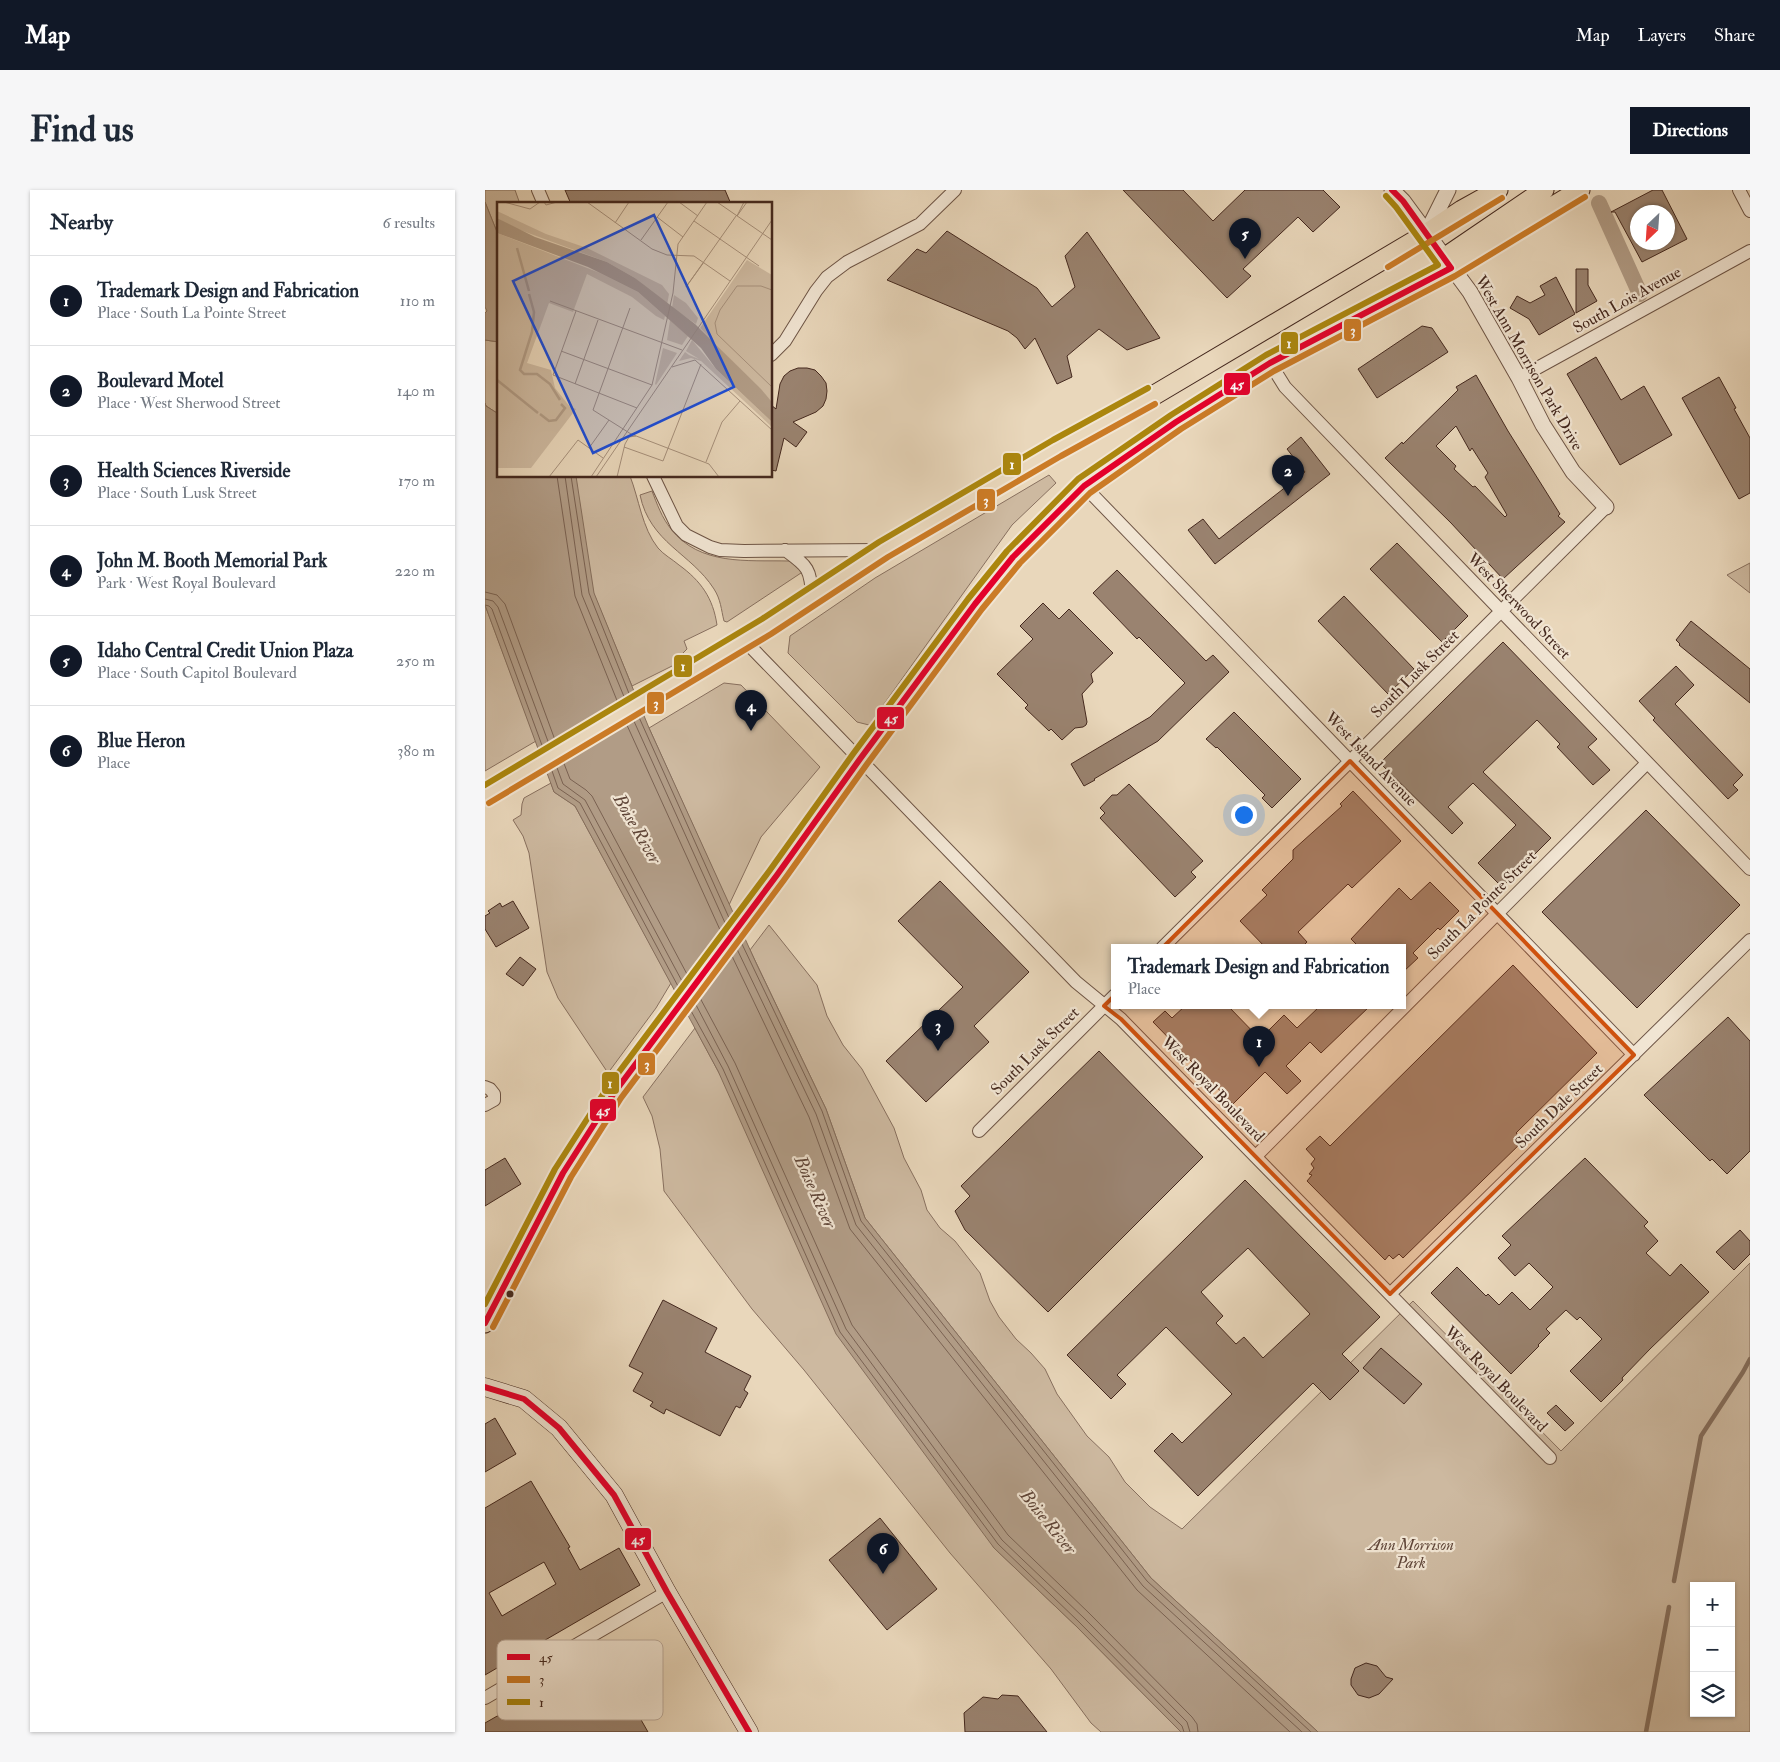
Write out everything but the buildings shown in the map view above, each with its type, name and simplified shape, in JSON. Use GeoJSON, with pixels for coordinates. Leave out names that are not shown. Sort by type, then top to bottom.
{"type":"FeatureCollection","features":[{"type":"Feature","properties":{"kind":"main road"},"geometry":{"type":"LineString","coordinates":[[485,795],[692,673],[883,550],[1057,448],[1159,392],[1498,190]]}},
{"type":"Feature","properties":{"kind":"main road"},"geometry":{"type":"LineString","coordinates":[[1448,263],[1544,190]]}},
{"type":"Feature","properties":{"kind":"main road"},"geometry":{"type":"LineString","coordinates":[[485,1323],[563,1173],[614,1093],[777,875],[975,604],[1013,557],[1084,486],[1175,422],[1270,363],[1580,190]]}},
{"type":"Feature","properties":{"kind":"main road"},"geometry":{"type":"LineString","coordinates":[[485,1387],[524,1399],[559,1428],[614,1495],[667,1592],[749,1732]]}},
{"type":"Feature","properties":{"kind":"street"},"geometry":{"type":"LineString","coordinates":[[538,190],[543,202]]}},
{"type":"Feature","properties":{"kind":"street"},"geometry":{"type":"LineString","coordinates":[[773,353],[785,341],[816,291],[827,277],[847,262],[920,224],[955,190]]}},
{"type":"Feature","properties":{"kind":"street","name":"West Ann Morrison Park Drive"},"geometry":{"type":"LineString","coordinates":[[1392,190],[1403,201],[1470,292],[1519,378],[1543,425],[1573,472],[1606,507]]}},
{"type":"Feature","properties":{"kind":"street"},"geometry":{"type":"LineString","coordinates":[[1426,234],[1448,190]]}},
{"type":"Feature","properties":{"kind":"street"},"geometry":{"type":"LineString","coordinates":[[1739,190],[1750,210]]}},
{"type":"Feature","properties":{"kind":"street","name":"South Lois Avenue"},"geometry":{"type":"LineString","coordinates":[[1519,378],[1750,251]]}},
{"type":"Feature","properties":{"kind":"street","name":"West Sherwood Street"},"geometry":{"type":"LineString","coordinates":[[1270,363],[1285,387],[1750,869]]}},
{"type":"Feature","properties":{"kind":"street"},"geometry":{"type":"LineString","coordinates":[[654,478],[677,526],[686,535],[698,542],[720,550],[883,550]]}},
{"type":"Feature","properties":{"kind":"street","name":"West Island Avenue"},"geometry":{"type":"LineString","coordinates":[[1084,486],[1634,1054]]}},
{"type":"Feature","properties":{"kind":"street","name":"South Lusk Street"},"geometry":{"type":"LineString","coordinates":[[1166,944],[1606,507]]}},
{"type":"Feature","properties":{"kind":"street"},"geometry":{"type":"LineString","coordinates":[[785,550],[806,565],[811,579],[812,597]]}},
{"type":"Feature","properties":{"kind":"street","name":"West Royal Boulevard"},"geometry":{"type":"LineString","coordinates":[[744,640],[1076,982],[1121,1018],[1550,1458]]}},
{"type":"Feature","properties":{"kind":"street","name":"South La Pointe Street"},"geometry":{"type":"LineString","coordinates":[[1406,1005],[1647,763]]}},
{"type":"Feature","properties":{"kind":"street","name":"South Dale Street"},"geometry":{"type":"LineString","coordinates":[[1390,1294],[1750,940]]}},
{"type":"Feature","properties":{"kind":"street","name":"South Lusk Street"},"geometry":{"type":"LineString","coordinates":[[979,1131],[1111,999]]}},
{"type":"Feature","properties":{"kind":"street","name":"South La Pointe Street"},"geometry":{"type":"LineString","coordinates":[[1256,1156],[1402,1009]]}},
{"type":"Feature","properties":{"kind":"street"},"geometry":{"type":"LineString","coordinates":[[485,1087],[494,1094],[494,1100],[485,1104]]}},
{"type":"Feature","properties":{"kind":"street"},"geometry":{"type":"LineString","coordinates":[[585,1640],[667,1592]]}},
{"type":"Feature","properties":{"kind":"street"},"geometry":{"type":"LineString","coordinates":[[485,1698],[497,1691]]}},
{"type":"Feature","properties":{"kind":"highlighted area"},"geometry":{"type":"Polygon","coordinates":[[[1350,761],[1634,1055],[1390,1294],[1121,1019],[1104,1006],[1350,761]]]}},
{"type":"Feature","properties":{"kind":"green space"},"geometry":{"type":"Polygon","coordinates":[[[485,190],[515,190],[519,202],[497,202],[497,232],[485,202],[485,190]]]}},
{"type":"Feature","properties":{"kind":"green space"},"geometry":{"type":"Polygon","coordinates":[[[485,340],[497,342],[497,413],[486,406],[485,340]]]}},
{"type":"Feature","properties":{"kind":"green space"},"geometry":{"type":"Polygon","coordinates":[[[1049,475],[1056,483],[1012,525],[869,725],[857,722],[788,653],[790,636],[875,578],[1049,475]]]}},
{"type":"Feature","properties":{"kind":"green space"},"geometry":{"type":"Polygon","coordinates":[[[574,478],[631,478],[648,532],[660,550],[700,584],[709,598],[717,625],[684,641],[687,649],[681,655],[684,660],[632,686],[593,592],[574,478]]]}},
{"type":"Feature","properties":{"kind":"green space"},"geometry":{"type":"Polygon","coordinates":[[[652,491],[660,511],[671,529],[683,541],[696,549],[725,559],[793,561],[804,571],[727,622],[724,621],[714,589],[705,577],[662,536],[645,511],[640,495],[652,491]]]}},
{"type":"Feature","properties":{"kind":"green space"},"geometry":{"type":"Polygon","coordinates":[[[1750,563],[1750,593],[1727,575],[1750,563]]]}},
{"type":"Feature","properties":{"kind":"green space"},"geometry":{"type":"Polygon","coordinates":[[[485,605],[536,741],[485,771],[485,605]]]}},
{"type":"Feature","properties":{"kind":"green space"},"geometry":{"type":"Polygon","coordinates":[[[724,683],[741,685],[820,767],[761,837],[729,905],[649,728],[724,683]]]}},
{"type":"Feature","properties":{"kind":"green space"},"geometry":{"type":"Polygon","coordinates":[[[551,783],[554,792],[575,806],[671,983],[656,1008],[608,1073],[558,998],[547,972],[529,853],[523,836],[513,820],[521,815],[524,798],[551,783]]]}},
{"type":"Feature","properties":{"kind":"green space","name":"Ann Morrison Park"},"geometry":{"type":"Polygon","coordinates":[[[769,925],[817,985],[827,1016],[843,1045],[862,1069],[894,1128],[904,1158],[921,1190],[927,1210],[940,1228],[955,1241],[980,1273],[990,1301],[999,1317],[1016,1339],[1045,1369],[1057,1394],[1087,1436],[1109,1457],[1125,1482],[1150,1507],[1182,1529],[1413,1301],[1561,1451],[1750,1263],[1750,1732],[1318,1732],[1151,1578],[865,1218],[826,1109],[750,950],[769,925]]]}},
{"type":"Feature","properties":{"kind":"green space"},"geometry":{"type":"Polygon","coordinates":[[[695,1028],[994,1548],[1076,1626],[1181,1732],[1101,1732],[1091,1723],[1051,1669],[950,1553],[804,1370],[752,1309],[664,1191],[660,1149],[652,1116],[643,1097],[695,1028]]]}},
{"type":"Feature","properties":{"kind":"water"},"geometry":{"type":"Polygon","coordinates":[[[485,202],[497,232],[497,342],[485,340],[485,313],[487,311],[485,307],[485,202]]]}},
{"type":"Feature","properties":{"kind":"water","name":"Boise River"},"geometry":{"type":"Polygon","coordinates":[[[485,403],[486,406],[497,413],[497,478],[576,478],[594,593],[649,728],[757,965],[826,1109],[865,1218],[1151,1578],[1318,1732],[1181,1732],[1076,1626],[994,1548],[836,1334],[718,1071],[575,806],[554,792],[485,605],[485,403]]]}},
{"type":"Feature","properties":{"kind":"waterway"},"geometry":{"type":"LineString","coordinates":[[1599,203],[1640,294]]}},
{"type":"Feature","properties":{"kind":"waterway"},"geometry":{"type":"LineString","coordinates":[[1674,1581],[1701,1436],[1750,1359]]}},
{"type":"Feature","properties":{"kind":"waterway"},"geometry":{"type":"LineString","coordinates":[[1646,1732],[1669,1607]]}},
{"type":"Feature","properties":{"kind":"transit line","name":"45"},"geometry":{"type":"LineString","coordinates":[[1392,190],[1403,201],[1451,268]]}},
{"type":"Feature","properties":{"kind":"transit line","name":"1"},"geometry":{"type":"LineString","coordinates":[[485,1304],[555,1169],[607,1088],[770,870],[968,599],[1007,551],[1078,479],[1171,415],[1266,355],[1438,265],[1386,196]]}},
{"type":"Feature","properties":{"kind":"transit line","name":"3"},"geometry":{"type":"LineString","coordinates":[[493,1327],[571,1177],[621,1098],[784,880],[982,609],[1020,563],[1090,493],[1181,429],[1274,371],[1455,276],[1585,197]]}},
{"type":"Feature","properties":{"kind":"transit line","name":"3"},"geometry":{"type":"LineString","coordinates":[[1388,267],[1502,198]]}},
{"type":"Feature","properties":{"kind":"transit line","name":"45"},"geometry":{"type":"LineString","coordinates":[[485,1323],[563,1173],[614,1093],[777,875],[975,604],[1013,557],[1084,486],[1176,422],[1270,363],[1451,268]]}},
{"type":"Feature","properties":{"kind":"transit line","name":"1"},"geometry":{"type":"LineString","coordinates":[[485,785],[762,619],[879,542],[1053,440],[1148,388]]}},
{"type":"Feature","properties":{"kind":"transit line","name":"3"},"geometry":{"type":"LineString","coordinates":[[489,803],[771,634],[888,557],[1061,456],[1155,404]]}},
{"type":"Feature","properties":{"kind":"transit line","name":"45"},"geometry":{"type":"LineString","coordinates":[[485,1387],[524,1399],[559,1428],[614,1495],[667,1592],[749,1732]]}},
{"type":"Feature","properties":{"kind":"place","name":"Idaho Central Credit Union Plaza"},"geometry":{"type":"Point","coordinates":[1245,259]}},
{"type":"Feature","properties":{"kind":"place","name":"Boulevard Motel"},"geometry":{"type":"Point","coordinates":[1288,496]}},
{"type":"Feature","properties":{"kind":"place","name":"John M. Booth Memorial Park"},"geometry":{"type":"Point","coordinates":[751,731]}},
{"type":"Feature","properties":{"kind":"place","name":"Health Sciences Riverside"},"geometry":{"type":"Point","coordinates":[938,1051]}},
{"type":"Feature","properties":{"kind":"place","name":"Trademark Design and Fabrication"},"geometry":{"type":"Point","coordinates":[1259,1067]}},
{"type":"Feature","properties":{"kind":"place","name":"Blue Heron"},"geometry":{"type":"Point","coordinates":[883,1574]}}]}
